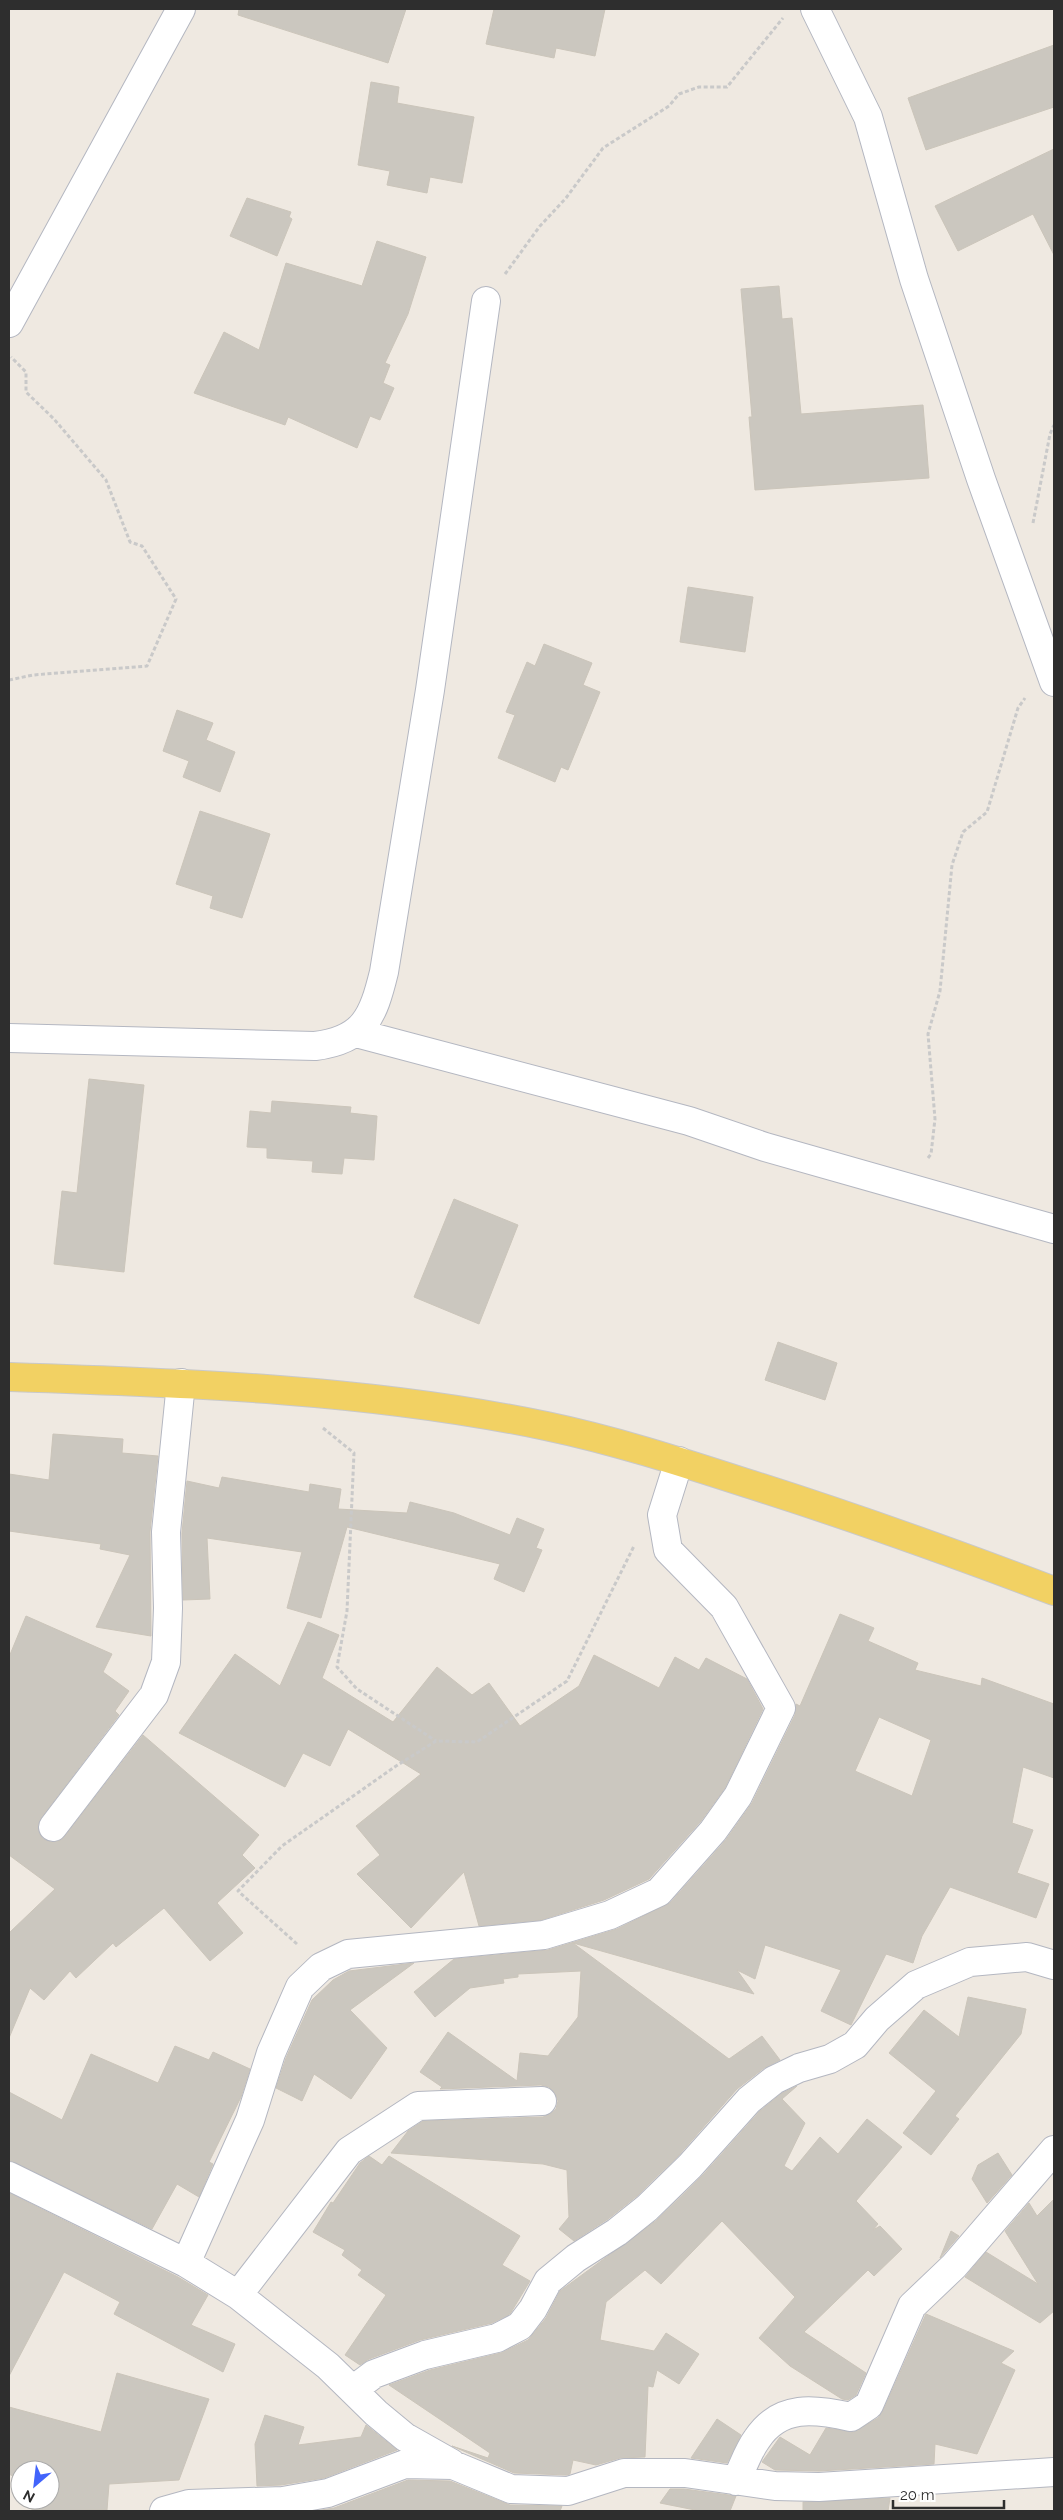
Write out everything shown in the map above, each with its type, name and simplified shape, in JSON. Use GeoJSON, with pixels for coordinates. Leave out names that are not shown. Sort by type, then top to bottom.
{"type":"FeatureCollection","features":[{"type":"Feature","properties":{"kind":"main road"},"geometry":{"type":"LineString","coordinates":[[9,1377],[181,1383],[301,1392],[447,1409],[545,1426],[634,1447],[846,1514],[1054,1591]]}},
{"type":"Feature","properties":{"kind":"street"},"geometry":{"type":"LineString","coordinates":[[9,323],[181,9]]}},
{"type":"Feature","properties":{"kind":"street"},"geometry":{"type":"LineString","coordinates":[[815,9],[868,117],[914,279],[981,479],[1052,669]]}},
{"type":"Feature","properties":{"kind":"street"},"geometry":{"type":"LineString","coordinates":[[9,1038],[315,1046],[336,1043],[356,1033],[368,1020],[377,1002],[384,972],[430,690],[486,301]]}},
{"type":"Feature","properties":{"kind":"street"},"geometry":{"type":"LineString","coordinates":[[356,1033],[689,1121],[765,1147],[1054,1229]]}},
{"type":"Feature","properties":{"kind":"street"},"geometry":{"type":"LineString","coordinates":[[53,1827],[154,1695],[166,1662],[168,1608],[166,1532],[181,1383]]}},
{"type":"Feature","properties":{"kind":"street"},"geometry":{"type":"LineString","coordinates":[[186,2263],[250,2120],[271,2052],[300,1987],[321,1967],[348,1954],[544,1935],[610,1915],[659,1892],[713,1832],[738,1796],[781,1708],[724,1607],[668,1550],[662,1515],[679,1461]]}},
{"type":"Feature","properties":{"kind":"street"},"geometry":{"type":"LineString","coordinates":[[354,2389],[374,2374],[425,2355],[497,2338],[520,2326],[533,2309],[548,2281],[647,2208],[690,2166],[749,2100],[774,2080],[799,2068],[830,2059],[855,2045],[877,2019],[916,1986],[970,1962],[1027,1957],[1054,1965]]}},
{"type":"Feature","properties":{"kind":"street"},"geometry":{"type":"LineString","coordinates":[[238,2295],[349,2151],[418,2106],[542,2101]]}},
{"type":"Feature","properties":{"kind":"street"},"geometry":{"type":"LineString","coordinates":[[736,2480],[757,2438],[776,2418],[801,2410],[828,2412],[851,2417],[869,2405],[912,2306],[954,2266],[1054,2150]]}},
{"type":"Feature","properties":{"kind":"street"},"geometry":{"type":"LineString","coordinates":[[9,2176],[186,2263],[238,2295],[328,2366],[354,2389],[376,2413],[405,2437],[509,2500],[568,2491],[624,2473],[685,2473],[775,2486],[819,2487],[1054,2472]]}},
{"type":"Feature","properties":{"kind":"street"},"geometry":{"type":"LineString","coordinates":[[164,2511],[189,2504],[283,2501],[328,2494],[405,2464],[453,2465]]}},
{"type":"Feature","properties":{"kind":"path"},"geometry":{"type":"LineString","coordinates":[[486,301],[540,226],[566,198],[604,148],[669,106],[679,94],[699,87],[727,87],[786,14]]}},
{"type":"Feature","properties":{"kind":"path"},"geometry":{"type":"LineString","coordinates":[[9,355],[26,372],[26,392],[54,419],[106,480],[130,542],[142,546],[176,600],[147,666],[33,675],[9,680]]}},
{"type":"Feature","properties":{"kind":"path"},"geometry":{"type":"LineString","coordinates":[[1032,531],[1050,434],[1054,424]]}},
{"type":"Feature","properties":{"kind":"path"},"geometry":{"type":"LineString","coordinates":[[909,1188],[931,1154],[935,1119],[928,1034],[940,991],[952,865],[963,832],[987,812],[1018,708],[1052,669]]}},
{"type":"Feature","properties":{"kind":"path"},"geometry":{"type":"LineString","coordinates":[[301,1392],[313,1420],[354,1453],[347,1611],[337,1667],[357,1689],[436,1741],[477,1742],[567,1681],[644,1528],[662,1515]]}},
{"type":"Feature","properties":{"kind":"path"},"geometry":{"type":"LineString","coordinates":[[321,1967],[238,1891],[282,1846],[396,1766],[436,1741]]}},
{"type":"Feature","properties":{"kind":"building"},"geometry":{"type":"Polygon","coordinates":[[[239,9],[406,9],[388,63],[238,15],[239,9]]]}},
{"type":"Feature","properties":{"kind":"building"},"geometry":{"type":"Polygon","coordinates":[[[494,9],[605,9],[595,56],[556,48],[554,58],[486,44],[494,9]]]}},
{"type":"Feature","properties":{"kind":"building"},"geometry":{"type":"Polygon","coordinates":[[[1054,45],[1054,107],[926,150],[908,98],[1054,45]]]}},
{"type":"Feature","properties":{"kind":"building"},"geometry":{"type":"Polygon","coordinates":[[[371,82],[399,87],[397,103],[474,117],[462,183],[430,177],[427,193],[387,185],[390,171],[358,165],[371,82]]]}},
{"type":"Feature","properties":{"kind":"building"},"geometry":{"type":"Polygon","coordinates":[[[1054,149],[1054,255],[1033,214],[958,251],[935,206],[1054,149]]]}},
{"type":"Feature","properties":{"kind":"building"},"geometry":{"type":"Polygon","coordinates":[[[247,198],[291,212],[289,217],[292,219],[277,256],[230,236],[247,198]]]}},
{"type":"Feature","properties":{"kind":"building"},"geometry":{"type":"Polygon","coordinates":[[[377,241],[426,257],[408,314],[385,363],[390,365],[383,383],[394,388],[380,420],[370,416],[357,448],[288,417],[285,425],[194,393],[224,332],[259,350],[286,263],[362,286],[377,241]]]}},
{"type":"Feature","properties":{"kind":"building"},"geometry":{"type":"Polygon","coordinates":[[[779,286],[782,319],[792,318],[801,414],[923,405],[929,478],[755,490],[749,417],[752,417],[741,289],[779,286]]]}},
{"type":"Feature","properties":{"kind":"building"},"geometry":{"type":"Polygon","coordinates":[[[688,587],[753,597],[745,652],[680,642],[688,587]]]}},
{"type":"Feature","properties":{"kind":"building"},"geometry":{"type":"Polygon","coordinates":[[[544,644],[592,663],[583,685],[600,692],[568,770],[561,767],[555,782],[498,758],[515,715],[506,712],[527,662],[535,666],[544,644]]]}},
{"type":"Feature","properties":{"kind":"building"},"geometry":{"type":"Polygon","coordinates":[[[177,710],[213,723],[206,740],[235,752],[220,792],[183,777],[189,761],[163,751],[177,710]]]}},
{"type":"Feature","properties":{"kind":"building"},"geometry":{"type":"Polygon","coordinates":[[[200,811],[270,834],[242,918],[210,908],[213,896],[176,884],[200,811]]]}},
{"type":"Feature","properties":{"kind":"building"},"geometry":{"type":"Polygon","coordinates":[[[89,1079],[144,1085],[124,1272],[54,1264],[62,1191],[77,1193],[89,1079]]]}},
{"type":"Feature","properties":{"kind":"building"},"geometry":{"type":"Polygon","coordinates":[[[272,1101],[351,1107],[350,1113],[377,1116],[374,1160],[344,1158],[342,1174],[312,1172],[313,1161],[267,1158],[267,1148],[247,1147],[250,1111],[271,1113],[272,1101]]]}},
{"type":"Feature","properties":{"kind":"building"},"geometry":{"type":"Polygon","coordinates":[[[454,1199],[518,1225],[479,1324],[414,1297],[454,1199]]]}},
{"type":"Feature","properties":{"kind":"building"},"geometry":{"type":"Polygon","coordinates":[[[778,1342],[837,1363],[825,1400],[765,1380],[778,1342]]]}},
{"type":"Feature","properties":{"kind":"building"},"geometry":{"type":"Polygon","coordinates":[[[53,1434],[123,1439],[122,1453],[158,1456],[150,1532],[151,1636],[96,1627],[130,1555],[100,1549],[101,1544],[9,1531],[9,1474],[49,1480],[53,1434]]]}},
{"type":"Feature","properties":{"kind":"building"},"geometry":{"type":"Polygon","coordinates":[[[222,1477],[309,1492],[310,1484],[341,1489],[338,1509],[407,1513],[410,1502],[454,1513],[510,1535],[517,1518],[544,1529],[536,1548],[542,1550],[524,1592],[494,1579],[500,1564],[347,1527],[321,1618],[287,1608],[302,1552],[207,1538],[210,1599],[183,1600],[182,1533],[187,1481],[219,1488],[222,1477]]]}},
{"type":"Feature","properties":{"kind":"building"},"geometry":{"type":"Polygon","coordinates":[[[840,1614],[874,1628],[868,1641],[918,1663],[915,1670],[981,1686],[982,1678],[1054,1704],[1054,1778],[1023,1767],[1012,1823],[1033,1830],[1017,1873],[1049,1884],[1036,1918],[950,1887],[922,1936],[913,1963],[886,1954],[851,2025],[821,2011],[841,1970],[765,1945],[755,1979],[737,1970],[754,1994],[573,1943],[729,2059],[762,2036],[780,2060],[764,2068],[737,2089],[679,2155],[637,2196],[608,2219],[574,2241],[559,2229],[569,2217],[567,2170],[543,2164],[391,2153],[408,2131],[423,2121],[543,2117],[556,2109],[558,2101],[555,2093],[549,2087],[541,2085],[440,2089],[442,2087],[420,2072],[448,2032],[517,2081],[520,2053],[548,2056],[578,2017],[581,1971],[518,1974],[518,1977],[503,1979],[504,1983],[470,1988],[435,2017],[414,1992],[454,1959],[548,1950],[617,1929],[670,1903],[725,1841],[752,1803],[795,1715],[796,1704],[800,1706],[840,1614]],[[879,1717],[855,1771],[912,1796],[931,1740],[879,1717]]]}},
{"type":"Feature","properties":{"kind":"building"},"geometry":{"type":"Polygon","coordinates":[[[26,1616],[112,1654],[103,1672],[129,1691],[115,1711],[119,1715],[41,1818],[38,1825],[39,1833],[43,1839],[51,1842],[59,1841],[65,1836],[143,1735],[259,1835],[242,1855],[255,1868],[217,1903],[243,1933],[210,1961],[164,1908],[116,1947],[113,1943],[76,1978],[70,1971],[44,2000],[30,1988],[9,2038],[9,1933],[55,1889],[9,1855],[9,1657],[26,1616]]]}},
{"type":"Feature","properties":{"kind":"building"},"geometry":{"type":"Polygon","coordinates":[[[308,1622],[339,1635],[322,1678],[393,1722],[437,1667],[472,1695],[489,1683],[520,1726],[579,1686],[594,1655],[659,1688],[675,1657],[699,1670],[706,1658],[747,1679],[763,1709],[725,1788],[701,1821],[649,1879],[604,1900],[541,1920],[479,1926],[464,1872],[411,1928],[357,1874],[380,1855],[356,1826],[421,1774],[348,1729],[330,1766],[303,1753],[285,1787],[179,1733],[235,1654],[280,1686],[308,1622]]]}},
{"type":"Feature","properties":{"kind":"building"},"geometry":{"type":"Polygon","coordinates":[[[414,1963],[350,2010],[387,2048],[351,2099],[314,2074],[302,2101],[276,2088],[286,2058],[312,2000],[333,1980],[349,1971],[414,1963]]]}},
{"type":"Feature","properties":{"kind":"building"},"geometry":{"type":"Polygon","coordinates":[[[968,1997],[1026,2009],[1021,2034],[955,2116],[959,2119],[931,2155],[903,2133],[936,2091],[889,2053],[924,2010],[959,2037],[968,1997]]]}},
{"type":"Feature","properties":{"kind":"building"},"geometry":{"type":"Polygon","coordinates":[[[175,2046],[209,2060],[213,2052],[250,2069],[241,2097],[209,2162],[213,2164],[199,2197],[177,2184],[152,2229],[9,2160],[9,2092],[62,2120],[91,2054],[158,2083],[175,2046]]]}},
{"type":"Feature","properties":{"kind":"building"},"geometry":{"type":"Polygon","coordinates":[[[797,2086],[782,2099],[805,2123],[784,2166],[792,2171],[820,2137],[838,2154],[867,2119],[902,2147],[856,2201],[878,2224],[873,2230],[880,2226],[902,2249],[874,2276],[868,2270],[804,2332],[866,2373],[856,2395],[848,2400],[842,2399],[790,2366],[759,2338],[795,2297],[722,2221],[661,2284],[645,2270],[606,2302],[600,2340],[654,2351],[666,2333],[699,2354],[679,2384],[657,2370],[653,2387],[648,2386],[645,2457],[620,2458],[596,2465],[573,2460],[570,2474],[566,2475],[514,2473],[452,2446],[488,2458],[490,2453],[389,2385],[430,2370],[501,2353],[528,2340],[546,2318],[560,2291],[657,2220],[702,2176],[760,2111],[782,2093],[797,2086]]]}},
{"type":"Feature","properties":{"kind":"building"},"geometry":{"type":"Polygon","coordinates":[[[998,2153],[1012,2175],[987,2203],[972,2179],[978,2165],[998,2153]]]}},
{"type":"Feature","properties":{"kind":"building"},"geometry":{"type":"Polygon","coordinates":[[[369,2156],[382,2165],[389,2156],[520,2236],[502,2265],[530,2281],[510,2314],[492,2323],[420,2340],[369,2359],[360,2365],[345,2355],[386,2295],[358,2275],[362,2270],[342,2255],[345,2250],[313,2232],[331,2202],[333,2203],[360,2163],[369,2156]]]}},
{"type":"Feature","properties":{"kind":"building"},"geometry":{"type":"Polygon","coordinates":[[[9,2193],[178,2277],[208,2295],[191,2325],[235,2344],[223,2372],[114,2314],[120,2302],[64,2272],[9,2376],[9,2193]]]}},
{"type":"Feature","properties":{"kind":"building"},"geometry":{"type":"Polygon","coordinates":[[[1054,2199],[1054,2311],[1040,2323],[965,2277],[986,2252],[1038,2284],[1005,2231],[1029,2203],[1037,2216],[1054,2199]]]}},
{"type":"Feature","properties":{"kind":"building"},"geometry":{"type":"Polygon","coordinates":[[[951,2231],[959,2236],[940,2258],[951,2231]]]}},
{"type":"Feature","properties":{"kind":"building"},"geometry":{"type":"Polygon","coordinates":[[[926,2314],[1014,2351],[1001,2363],[1015,2370],[977,2454],[935,2444],[934,2464],[819,2471],[775,2470],[762,2462],[780,2437],[810,2455],[826,2428],[854,2432],[878,2418],[883,2411],[926,2314]]]}},
{"type":"Feature","properties":{"kind":"building"},"geometry":{"type":"Polygon","coordinates":[[[117,2373],[209,2399],[179,2480],[109,2484],[107,2510],[32,2511],[60,2510],[60,2460],[10,2460],[9,2474],[9,2407],[101,2432],[117,2373]]]}},
{"type":"Feature","properties":{"kind":"building"},"geometry":{"type":"Polygon","coordinates":[[[265,2415],[304,2427],[298,2445],[361,2437],[366,2425],[397,2450],[324,2478],[281,2485],[257,2486],[255,2444],[265,2415]]]}},
{"type":"Feature","properties":{"kind":"building"},"geometry":{"type":"Polygon","coordinates":[[[717,2419],[741,2435],[727,2463],[691,2458],[717,2419]]]}},
{"type":"Feature","properties":{"kind":"building"},"geometry":{"type":"Polygon","coordinates":[[[408,2480],[450,2481],[510,2505],[562,2506],[560,2511],[315,2511],[334,2508],[408,2480]]]}},
{"type":"Feature","properties":{"kind":"building"},"geometry":{"type":"Polygon","coordinates":[[[670,2489],[736,2496],[730,2511],[700,2511],[660,2503],[670,2489]]]}},
{"type":"Feature","properties":{"kind":"building"},"geometry":{"type":"Polygon","coordinates":[[[890,2498],[888,2511],[803,2511],[803,2502],[890,2498]]]}}]}
